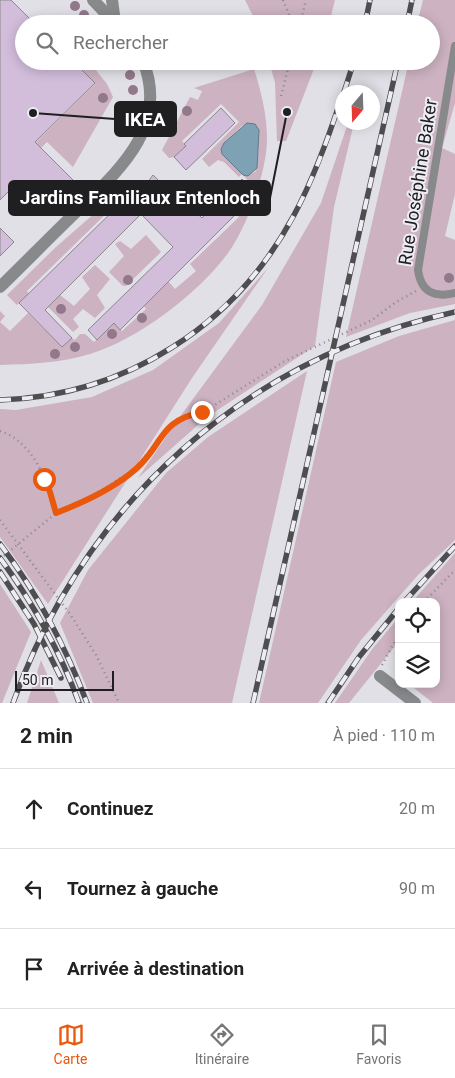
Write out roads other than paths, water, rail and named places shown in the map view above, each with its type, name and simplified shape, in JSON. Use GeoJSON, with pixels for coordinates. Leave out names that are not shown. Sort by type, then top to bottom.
{"type":"FeatureCollection","features":[{"type":"Feature","properties":{"kind":"street"},"geometry":{"type":"LineString","coordinates":[[93,0],[107,15]]}},
{"type":"Feature","properties":{"kind":"street"},"geometry":{"type":"LineString","coordinates":[[112,0],[114,15]]}},
{"type":"Feature","properties":{"kind":"street"},"geometry":{"type":"LineString","coordinates":[[0,287],[114,174],[133,152],[144,129],[150,102],[149,82],[146,70]]}},
{"type":"Feature","properties":{"kind":"street"},"geometry":{"type":"LineString","coordinates":[[380,676],[415,703]]}},
{"type":"Feature","properties":{"kind":"lane","name":"Rue Joséphine Baker"},"geometry":{"type":"LineString","coordinates":[[455,46],[418,270],[423,288],[434,295],[455,293]]}},
{"type":"Feature","properties":{"kind":"water"},"geometry":{"type":"Polygon","coordinates":[[[247,123],[255,124],[259,130],[257,168],[248,176],[243,175],[222,154],[221,149],[224,143],[247,123]]]}},
{"type":"Feature","properties":{"kind":"railway"},"geometry":{"type":"LineString","coordinates":[[367,15],[370,0]]}},
{"type":"Feature","properties":{"kind":"railway"},"geometry":{"type":"LineString","coordinates":[[409,15],[412,0]]}},
{"type":"Feature","properties":{"kind":"railway"},"geometry":{"type":"LineString","coordinates":[[346,85],[351,70]]}},
{"type":"Feature","properties":{"kind":"railway"},"geometry":{"type":"LineString","coordinates":[[253,703],[396,70]]}},
{"type":"Feature","properties":{"kind":"railway"},"geometry":{"type":"LineString","coordinates":[[0,400],[46,395],[90,385],[132,369],[172,348],[208,321],[241,290],[270,255],[294,215],[308,186],[321,157],[335,117]]}},
{"type":"Feature","properties":{"kind":"railway"},"geometry":{"type":"LineString","coordinates":[[13,703],[44,630],[83,564],[129,503],[183,449],[242,403],[308,364],[379,334],[455,312]]}},
{"type":"Feature","properties":{"kind":"railway"},"geometry":{"type":"LineString","coordinates":[[0,544],[26,581],[60,640],[87,703]]}},
{"type":"Feature","properties":{"kind":"railway"},"geometry":{"type":"LineString","coordinates":[[408,598],[455,546]]}},
{"type":"Feature","properties":{"kind":"railway"},"geometry":{"type":"LineString","coordinates":[[0,558],[24,592],[45,628],[79,703]]}},
{"type":"Feature","properties":{"kind":"railway"},"geometry":{"type":"LineString","coordinates":[[0,572],[34,624],[61,678]]}},
{"type":"Feature","properties":{"kind":"railway"},"geometry":{"type":"LineString","coordinates":[[328,703],[359,657],[395,613]]}},
{"type":"Feature","properties":{"kind":"place","name":"Jardins Familiaux Entenloch"},"geometry":{"type":"Point","coordinates":[287,112]}},
{"type":"Feature","properties":{"kind":"place","name":"IKEA"},"geometry":{"type":"Point","coordinates":[33,113]}}]}
